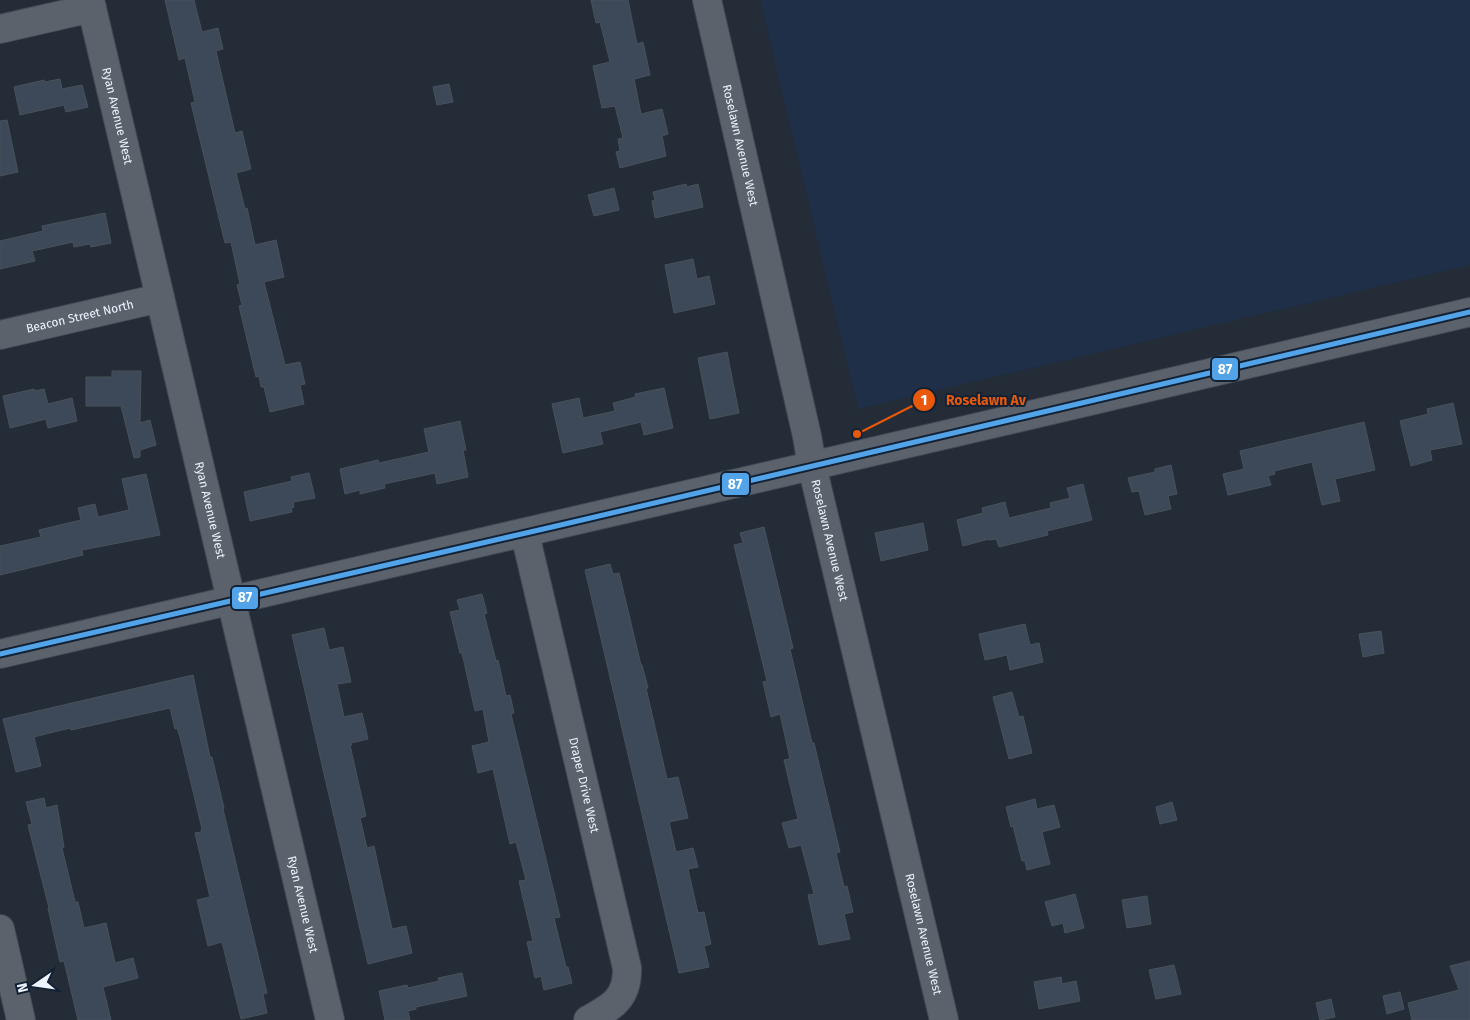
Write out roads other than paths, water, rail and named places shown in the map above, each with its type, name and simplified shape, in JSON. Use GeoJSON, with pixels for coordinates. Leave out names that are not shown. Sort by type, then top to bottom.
{"type":"FeatureCollection","features":[{"type":"Feature","properties":{"kind":"street","name":"Roselawn Avenue West"},"geometry":{"type":"LineString","coordinates":[[707,0],[807,436],[812,466],[944,1020]]}},
{"type":"Feature","properties":{"kind":"street"},"geometry":{"type":"LineString","coordinates":[[0,29],[91,4]]}},
{"type":"Feature","properties":{"kind":"street","name":"Ryan Avenue West"},"geometry":{"type":"LineString","coordinates":[[91,4],[330,1020]]}},
{"type":"Feature","properties":{"kind":"street","name":"Beacon Street North"},"geometry":{"type":"LineString","coordinates":[[0,335],[160,298]]}},
{"type":"Feature","properties":{"kind":"street"},"geometry":{"type":"LineString","coordinates":[[0,654],[525,534],[1470,312]]}},
{"type":"Feature","properties":{"kind":"street","name":"Draper Drive West"},"geometry":{"type":"LineString","coordinates":[[525,534],[627,968],[624,990],[617,1002],[606,1011],[588,1020]]}},
{"type":"Feature","properties":{"kind":"street"},"geometry":{"type":"LineString","coordinates":[[0,929],[21,1020]]}},
{"type":"Feature","properties":{"kind":"place","name":"Roselawn Av"},"geometry":{"type":"Point","coordinates":[857,434]}}]}
